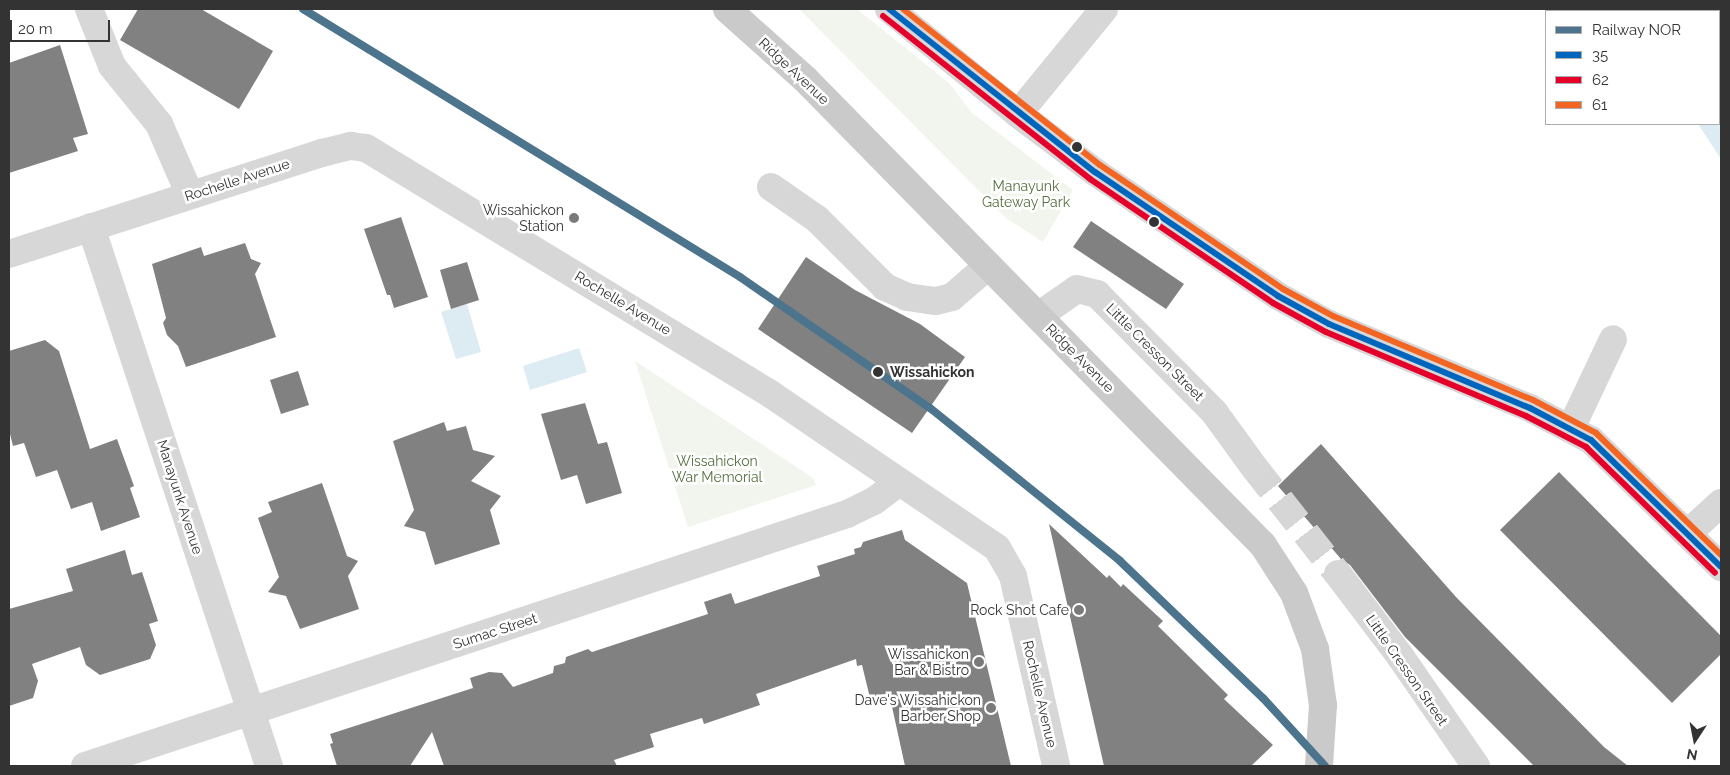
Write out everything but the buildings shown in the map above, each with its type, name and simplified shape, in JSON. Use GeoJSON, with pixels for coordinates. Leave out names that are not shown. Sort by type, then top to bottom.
{"type":"FeatureCollection","features":[{"type":"Feature","properties":{"kind":"main road","name":"Ridge Avenue"},"geometry":{"type":"LineString","coordinates":[[727,9],[805,79],[1263,545],[1294,593],[1305,620],[1322,682],[1323,705],[1319,766]]}},
{"type":"Feature","properties":{"kind":"street"},"geometry":{"type":"LineString","coordinates":[[89,9],[112,66],[159,124],[190,195]]}},
{"type":"Feature","properties":{"kind":"street"},"geometry":{"type":"LineString","coordinates":[[889,9],[1018,114],[1095,172],[1303,311],[1571,428],[1609,456],[1721,567]]}},
{"type":"Feature","properties":{"kind":"street"},"geometry":{"type":"LineString","coordinates":[[1018,114],[1104,9]]}},
{"type":"Feature","properties":{"kind":"street","name":"Rochelle Avenue"},"geometry":{"type":"LineString","coordinates":[[9,254],[322,153],[351,146],[366,148],[730,369],[997,548],[1007,561],[1056,766]]}},
{"type":"Feature","properties":{"kind":"street"},"geometry":{"type":"LineString","coordinates":[[771,187],[817,219],[885,287],[907,297],[936,301],[952,297],[988,266]]}},
{"type":"Feature","properties":{"kind":"street","name":"Manayunk Avenue"},"geometry":{"type":"LineString","coordinates":[[91,227],[269,766]]}},
{"type":"Feature","properties":{"kind":"street","name":"Little Cresson Street"},"geometry":{"type":"LineString","coordinates":[[1038,316],[1078,289],[1097,294],[1214,412],[1254,467]]}},
{"type":"Feature","properties":{"kind":"street"},"geometry":{"type":"LineString","coordinates":[[1571,428],[1613,340]]}},
{"type":"Feature","properties":{"kind":"street","name":"Sumac Street"},"geometry":{"type":"LineString","coordinates":[[85,766],[847,514],[874,501],[898,483]]}},
{"type":"Feature","properties":{"kind":"street"},"geometry":{"type":"LineString","coordinates":[[1688,533],[1721,503]]}},
{"type":"Feature","properties":{"kind":"street","name":"Little Cresson Street"},"geometry":{"type":"LineString","coordinates":[[1338,574],[1400,656],[1476,766]]}},
{"type":"Feature","properties":{"kind":"green space","name":"Manayunk Gateway Park"},"geometry":{"type":"Polygon","coordinates":[[[799,9],[857,9],[949,83],[972,113],[1073,190],[1043,242],[1006,218],[799,9]]]}},
{"type":"Feature","properties":{"kind":"green space","name":"Wissahickon War Memorial"},"geometry":{"type":"Polygon","coordinates":[[[635,361],[813,478],[816,485],[688,527],[635,361]]]}},
{"type":"Feature","properties":{"kind":"shaded area"},"geometry":{"type":"Polygon","coordinates":[[[1621,9],[1721,9],[1721,159],[1699,125],[1720,125],[1720,10],[1621,9]]]}},
{"type":"Feature","properties":{"kind":"shaded area"},"geometry":{"type":"Polygon","coordinates":[[[467,304],[481,352],[456,359],[441,312],[467,304]]]}},
{"type":"Feature","properties":{"kind":"shaded area"},"geometry":{"type":"Polygon","coordinates":[[[579,348],[587,372],[530,390],[523,366],[579,348]]]}},
{"type":"Feature","properties":{"kind":"tunnel"},"geometry":{"type":"LineString","coordinates":[[1254,467],[1338,574]]}},
{"type":"Feature","properties":{"kind":"rail line","name":"NOR"},"geometry":{"type":"LineString","coordinates":[[303,9],[740,277],[930,408],[1120,561],[1263,698],[1325,766]]}},
{"type":"Feature","properties":{"kind":"transit line","name":"35"},"geometry":{"type":"LineString","coordinates":[[889,9],[1095,172],[1278,296],[1329,324],[1530,408],[1591,440],[1721,567]]}},
{"type":"Feature","properties":{"kind":"transit line","name":"61"},"geometry":{"type":"LineString","coordinates":[[903,9],[1100,165],[1283,289],[1333,316],[1533,400],[1596,433],[1721,555]]}},
{"type":"Feature","properties":{"kind":"transit line","name":"62"},"geometry":{"type":"LineString","coordinates":[[883,16],[1090,179],[1273,303],[1326,332],[1526,416],[1586,447],[1715,573]]}},
{"type":"Feature","properties":{"kind":"place","name":"Wissahickon Station"},"geometry":{"type":"Point","coordinates":[574,218]}},
{"type":"Feature","properties":{"kind":"place","name":"Wissahickon"},"geometry":{"type":"Point","coordinates":[878,372]}},
{"type":"Feature","properties":{"kind":"place","name":"Rock Shot Cafe"},"geometry":{"type":"Point","coordinates":[1079,610]}},
{"type":"Feature","properties":{"kind":"place","name":"Wissahickon Bar & Bistro"},"geometry":{"type":"Point","coordinates":[979,662]}},
{"type":"Feature","properties":{"kind":"place","name":"Dave's Wissahickon Barber Shop"},"geometry":{"type":"Point","coordinates":[991,708]}}]}
